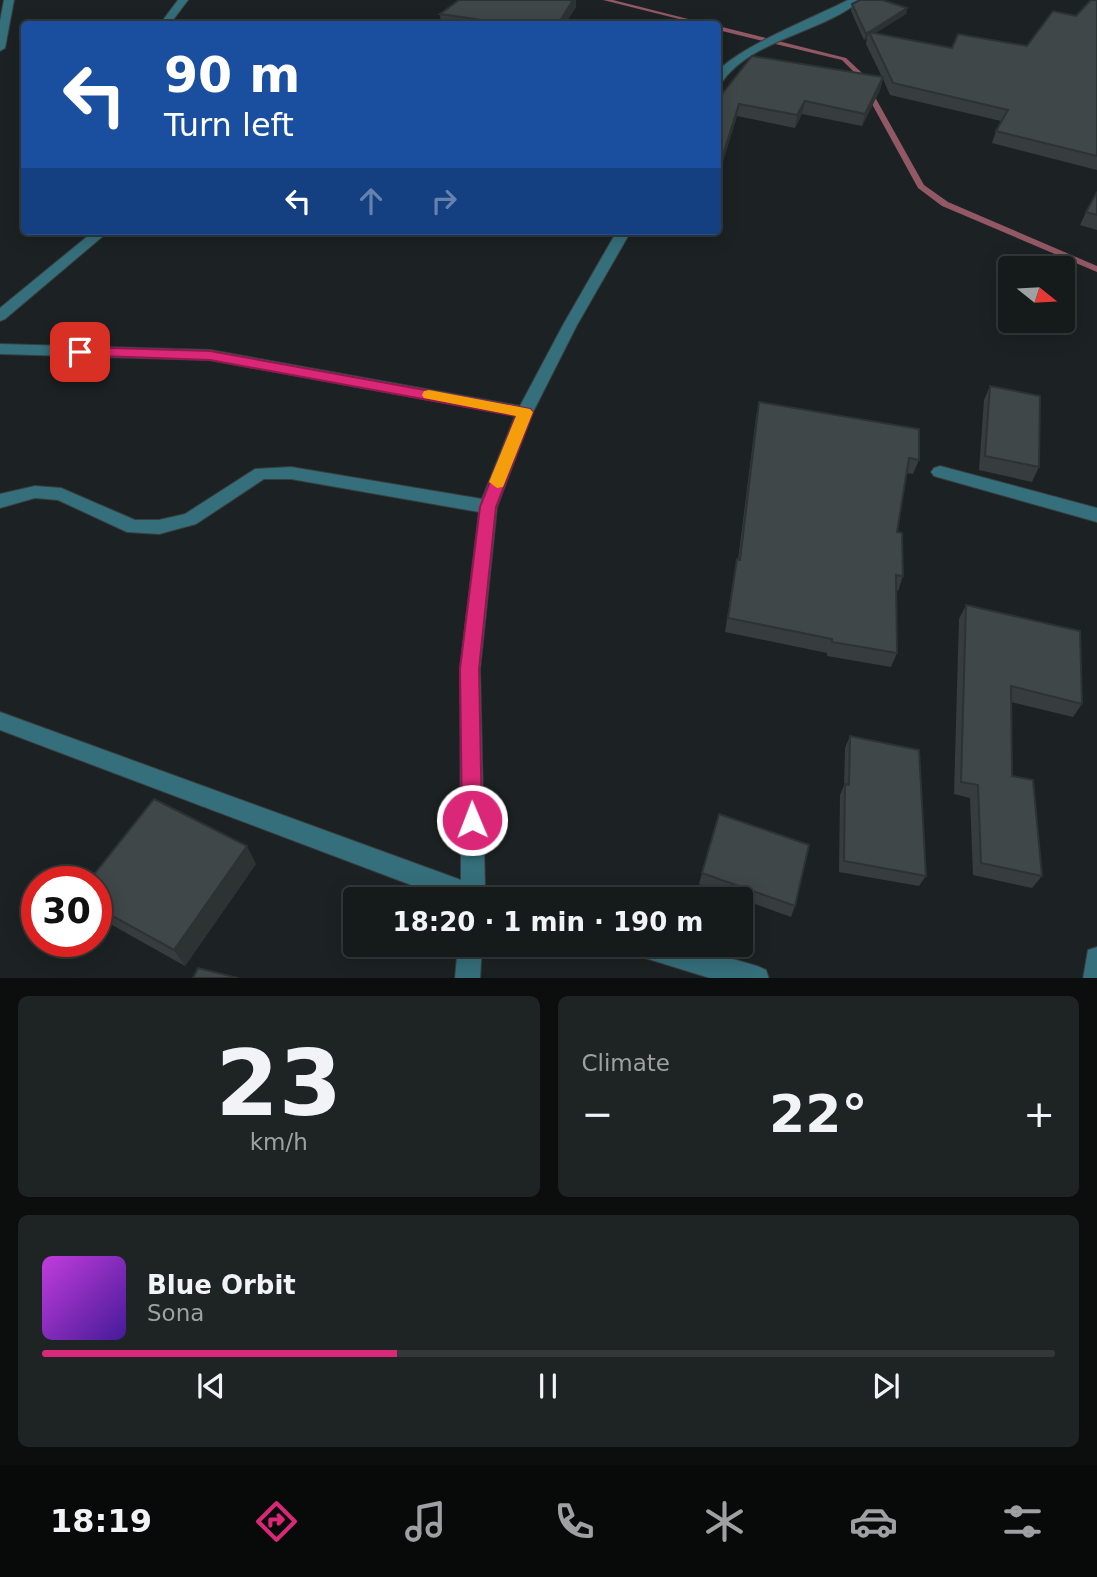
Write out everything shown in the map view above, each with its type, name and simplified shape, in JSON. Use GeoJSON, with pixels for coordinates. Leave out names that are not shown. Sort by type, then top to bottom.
{"type":"FeatureCollection","features":[{"type":"Feature","properties":{"kind":"street"},"geometry":{"type":"LineString","coordinates":[[0,48],[9,0]]}},
{"type":"Feature","properties":{"kind":"street"},"geometry":{"type":"LineString","coordinates":[[167,21],[183,0]]}},
{"type":"Feature","properties":{"kind":"street"},"geometry":{"type":"LineString","coordinates":[[721,69],[856,0]]}},
{"type":"Feature","properties":{"kind":"street"},"geometry":{"type":"LineString","coordinates":[[0,316],[97,235]]}},
{"type":"Feature","properties":{"kind":"street"},"geometry":{"type":"LineString","coordinates":[[477,887],[470,669],[488,507],[525,412],[570,325],[622,235]]}},
{"type":"Feature","properties":{"kind":"street"},"geometry":{"type":"LineString","coordinates":[[0,349],[210,355],[525,412]]}},
{"type":"Feature","properties":{"kind":"street"},"geometry":{"type":"LineString","coordinates":[[940,472],[1097,515]]}},
{"type":"Feature","properties":{"kind":"street"},"geometry":{"type":"LineString","coordinates":[[0,501],[35,492],[61,494],[134,527],[159,527],[190,519],[261,473],[290,473],[488,507]]}},
{"type":"Feature","properties":{"kind":"street"},"geometry":{"type":"LineString","coordinates":[[0,721],[447,887]]}},
{"type":"Feature","properties":{"kind":"street"},"geometry":{"type":"LineString","coordinates":[[467,978],[469,957]]}},
{"type":"Feature","properties":{"kind":"street"},"geometry":{"type":"LineString","coordinates":[[684,957],[757,978]]}},
{"type":"Feature","properties":{"kind":"street"},"geometry":{"type":"LineString","coordinates":[[1095,978],[1097,959]]}},
{"type":"Feature","properties":{"kind":"building"},"geometry":{"type":"Polygon","coordinates":[[[459,0],[573,0],[560,21],[483,21],[440,14],[459,0]]]}},
{"type":"Feature","properties":{"kind":"building"},"geometry":{"type":"Polygon","coordinates":[[[860,0],[882,0],[907,8],[866,34],[852,4],[860,0]]]}},
{"type":"Feature","properties":{"kind":"building"},"geometry":{"type":"Polygon","coordinates":[[[1091,0],[1097,0],[1097,156],[996,131],[1008,110],[893,83],[869,32],[952,48],[958,34],[1027,46],[1053,11],[1076,16],[1091,0]]]}},
{"type":"Feature","properties":{"kind":"building"},"geometry":{"type":"Polygon","coordinates":[[[752,56],[883,77],[865,114],[805,101],[797,115],[739,104],[721,162],[721,95],[752,56]]]}},
{"type":"Feature","properties":{"kind":"building"},"geometry":{"type":"Polygon","coordinates":[[[1097,192],[1097,215],[1086,212],[1097,192]]]}},
{"type":"Feature","properties":{"kind":"building"},"geometry":{"type":"Polygon","coordinates":[[[990,386],[1040,396],[1039,467],[985,456],[990,386]]]}},
{"type":"Feature","properties":{"kind":"building"},"geometry":{"type":"Polygon","coordinates":[[[759,402],[919,429],[919,460],[909,458],[897,532],[902,533],[903,576],[896,575],[897,653],[832,642],[832,639],[728,618],[737,559],[740,560],[759,402]]]}},
{"type":"Feature","properties":{"kind":"building"},"geometry":{"type":"Polygon","coordinates":[[[966,605],[1080,631],[1082,704],[1011,686],[1012,776],[1033,780],[1042,876],[981,863],[978,785],[961,782],[966,605]]]}},
{"type":"Feature","properties":{"kind":"building"},"geometry":{"type":"Polygon","coordinates":[[[850,736],[919,750],[926,876],[844,861],[845,784],[849,785],[850,736]]]}},
{"type":"Feature","properties":{"kind":"building"},"geometry":{"type":"Polygon","coordinates":[[[154,799],[247,846],[174,950],[112,916],[112,866],[101,866],[154,799]]]}},
{"type":"Feature","properties":{"kind":"building"},"geometry":{"type":"Polygon","coordinates":[[[719,814],[809,845],[795,906],[753,891],[753,887],[741,887],[702,873],[719,814]]]}},
{"type":"Feature","properties":{"kind":"building"},"geometry":{"type":"Polygon","coordinates":[[[198,968],[238,978],[193,978],[198,968]]]}},
{"type":"Feature","properties":{"kind":"waterway"},"geometry":{"type":"LineString","coordinates":[[606,0],[693,21]]}},
{"type":"Feature","properties":{"kind":"waterway"},"geometry":{"type":"LineString","coordinates":[[721,29],[844,59],[858,72],[921,186],[945,204],[1097,269]]}},
{"type":"Feature","properties":{"kind":"slow traffic"},"geometry":{"type":"LineString","coordinates":[[429,395],[525,412],[497,482]]}},
{"type":"Feature","properties":{"kind":"route"},"geometry":{"type":"LineString","coordinates":[[80,352],[210,355],[525,412],[488,507],[470,669],[472,820]]}}]}
